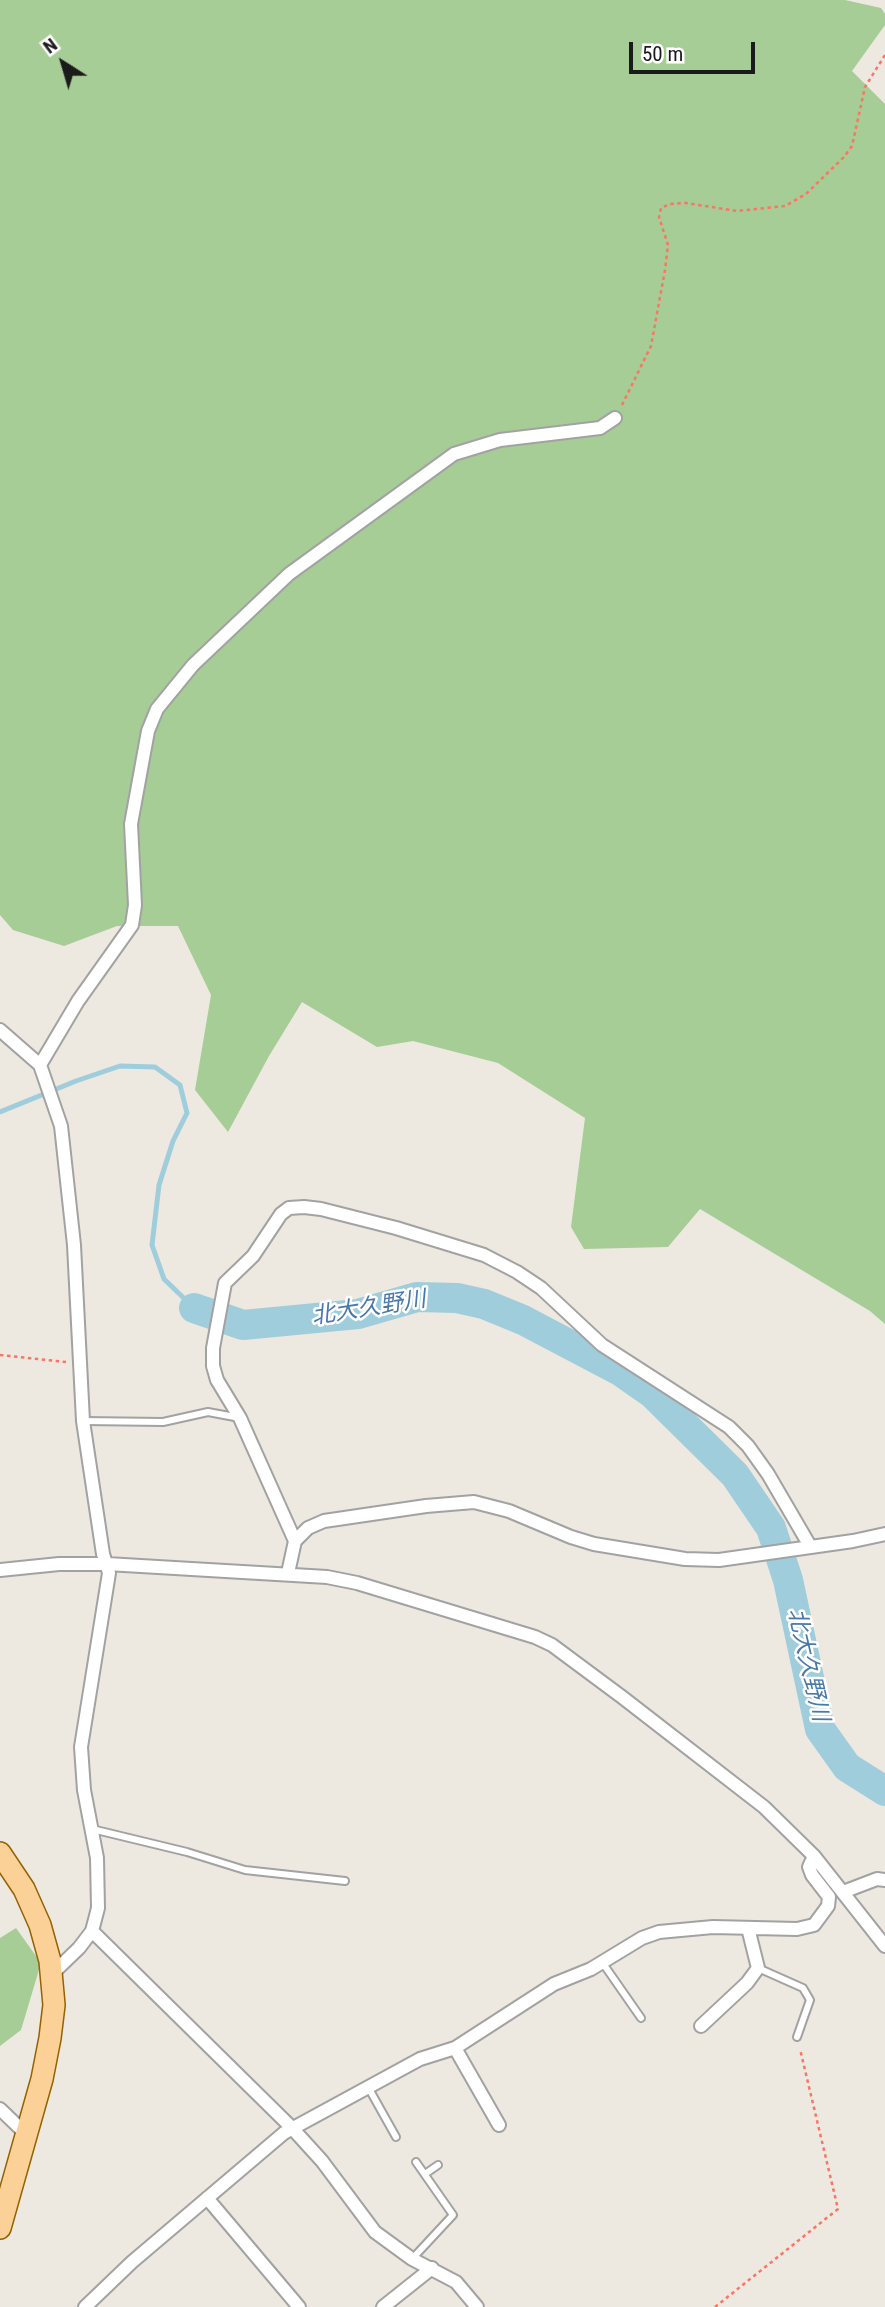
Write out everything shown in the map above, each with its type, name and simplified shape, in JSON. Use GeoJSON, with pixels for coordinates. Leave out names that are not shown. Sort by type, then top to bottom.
{"type":"FeatureCollection","features":[{"type":"Feature","properties":{"kind":"main road"},"geometry":{"type":"LineString","coordinates":[[0,1853],[19,1880],[35,1911],[52,1973],[54,2005],[42,2080],[0,2228]]}},
{"type":"Feature","properties":{"kind":"street"},"geometry":{"type":"LineString","coordinates":[[40,1065],[78,1002],[132,925],[135,905],[131,824],[148,731],[157,709],[193,665],[289,574],[454,454],[500,440],[600,428],[615,418]]}},
{"type":"Feature","properties":{"kind":"street"},"geometry":{"type":"LineString","coordinates":[[0,1030],[40,1065],[61,1126],[74,1245],[83,1421],[108,1573],[81,1747],[84,1790],[97,1858],[98,1908],[92,1931],[79,1948],[52,1973]]}},
{"type":"Feature","properties":{"kind":"street"},"geometry":{"type":"LineString","coordinates":[[295,1541],[240,1418],[217,1380],[212,1366],[225,1283],[253,1256],[281,1213],[289,1208],[304,1207],[396,1228],[484,1255],[541,1287],[602,1345],[622,1360],[729,1427],[748,1446],[768,1474],[805,1546]]}},
{"type":"Feature","properties":{"kind":"street"},"geometry":{"type":"LineString","coordinates":[[288,1573],[295,1541],[308,1528],[324,1521],[474,1502],[509,1511],[570,1537],[604,1546],[685,1559],[719,1560],[885,1534]]}},
{"type":"Feature","properties":{"kind":"street"},"geometry":{"type":"LineString","coordinates":[[0,1570],[59,1564],[107,1564],[327,1577],[357,1583],[518,1631],[552,1645],[764,1807],[814,1856],[885,1946]]}},
{"type":"Feature","properties":{"kind":"street"},"geometry":{"type":"LineString","coordinates":[[85,2307],[132,2262],[292,2128],[420,2059],[455,2049],[554,1984],[602,1962],[642,1938],[660,1932],[713,1927],[797,1929],[814,1925],[828,1906],[829,1897],[809,1867],[814,1856]]}},
{"type":"Feature","properties":{"kind":"street"},"geometry":{"type":"LineString","coordinates":[[843,1892],[877,1880],[885,1880]]}},
{"type":"Feature","properties":{"kind":"street"},"geometry":{"type":"LineString","coordinates":[[701,2026],[747,1983],[758,1968],[748,1928]]}},
{"type":"Feature","properties":{"kind":"street"},"geometry":{"type":"LineString","coordinates":[[92,1931],[292,2128],[322,2161],[375,2232],[412,2259],[456,2282],[477,2307]]}},
{"type":"Feature","properties":{"kind":"street"},"geometry":{"type":"LineString","coordinates":[[455,2049],[499,2124]]}},
{"type":"Feature","properties":{"kind":"street"},"geometry":{"type":"LineString","coordinates":[[0,2109],[27,2135]]}},
{"type":"Feature","properties":{"kind":"street"},"geometry":{"type":"LineString","coordinates":[[207,2198],[299,2307]]}},
{"type":"Feature","properties":{"kind":"street"},"geometry":{"type":"LineString","coordinates":[[383,2307],[432,2268]]}},
{"type":"Feature","properties":{"kind":"lane"},"geometry":{"type":"LineString","coordinates":[[83,1421],[163,1422],[208,1412],[240,1418]]}},
{"type":"Feature","properties":{"kind":"lane"},"geometry":{"type":"LineString","coordinates":[[92,1829],[187,1852],[245,1870],[345,1881]]}},
{"type":"Feature","properties":{"kind":"lane"},"geometry":{"type":"LineString","coordinates":[[602,1962],[641,2018]]}},
{"type":"Feature","properties":{"kind":"lane"},"geometry":{"type":"LineString","coordinates":[[758,1968],[803,1988],[810,2000],[797,2037]]}},
{"type":"Feature","properties":{"kind":"lane"},"geometry":{"type":"LineString","coordinates":[[368,2087],[396,2137]]}},
{"type":"Feature","properties":{"kind":"lane"},"geometry":{"type":"LineString","coordinates":[[412,2259],[453,2215],[416,2162]]}},
{"type":"Feature","properties":{"kind":"lane"},"geometry":{"type":"LineString","coordinates":[[425,2174],[438,2165]]}},
{"type":"Feature","properties":{"kind":"path"},"geometry":{"type":"LineString","coordinates":[[615,418],[651,346],[666,270],[668,244],[659,217],[661,208],[670,204],[686,204],[737,211],[785,206],[806,194],[852,146],[865,87],[885,55]]}},
{"type":"Feature","properties":{"kind":"path"},"geometry":{"type":"LineString","coordinates":[[0,1355],[81,1364]]}},
{"type":"Feature","properties":{"kind":"path"},"geometry":{"type":"LineString","coordinates":[[715,2307],[838,2209],[797,2037]]}},
{"type":"Feature","properties":{"kind":"green space"},"geometry":{"type":"Polygon","coordinates":[[[0,0],[845,0],[881,8],[885,14],[885,25],[852,71],[885,104],[885,1324],[870,1311],[700,1209],[668,1247],[584,1249],[571,1227],[585,1118],[498,1063],[413,1041],[377,1047],[302,1002],[228,1132],[195,1090],[211,995],[178,926],[117,926],[64,946],[13,930],[0,915],[0,0]]]}},
{"type":"Feature","properties":{"kind":"green space"},"geometry":{"type":"Polygon","coordinates":[[[16,1928],[41,1963],[21,2030],[0,2046],[0,1938],[16,1928]]]}},
{"type":"Feature","properties":{"kind":"waterway","name":"北大久野川"},"geometry":{"type":"LineString","coordinates":[[0,1112],[120,1066],[155,1067],[180,1085],[187,1113],[173,1141],[159,1185],[152,1245],[164,1279],[194,1308]]}},
{"type":"Feature","properties":{"kind":"waterway","name":"北大久野川"},"geometry":{"type":"LineString","coordinates":[[194,1308],[243,1325],[358,1314],[417,1297],[457,1298],[484,1304],[523,1320],[620,1371],[653,1394],[735,1475],[771,1528],[788,1580],[820,1729],[847,1767],[885,1791]]}}]}
